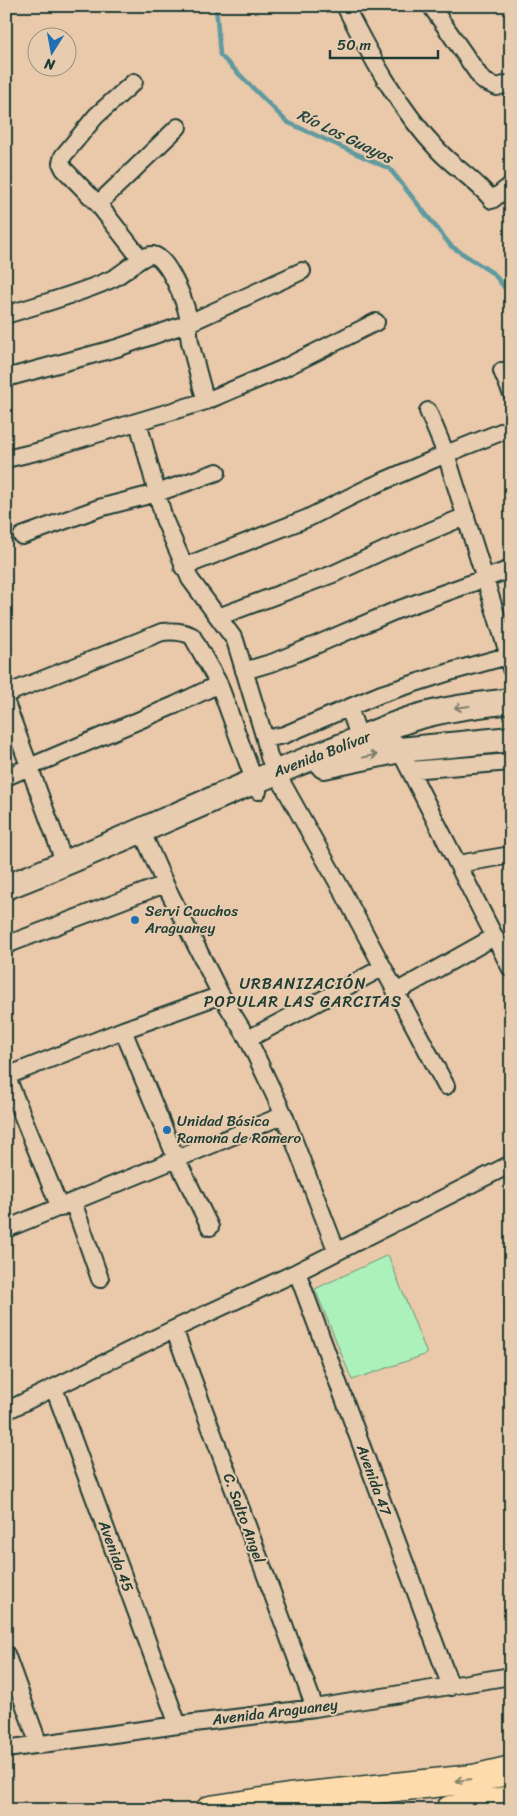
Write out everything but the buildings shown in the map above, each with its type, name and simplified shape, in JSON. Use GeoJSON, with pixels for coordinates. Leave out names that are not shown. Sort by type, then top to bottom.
{"type":"FeatureCollection","features":[{"type":"Feature","properties":{"kind":"highway"},"geometry":{"type":"LineString","coordinates":[[210,1810],[289,1798],[473,1779],[511,1770]]}},
{"type":"Feature","properties":{"kind":"highway"},"geometry":{"type":"LineString","coordinates":[[450,1810],[511,1800]]}},
{"type":"Feature","properties":{"kind":"main road","name":"Avenida Bolívar"},"geometry":{"type":"LineString","coordinates":[[6,887],[268,781],[386,729],[449,709],[511,701]]}},
{"type":"Feature","properties":{"kind":"main road","name":"Avenida Bolívar"},"geometry":{"type":"LineString","coordinates":[[268,781],[330,764],[405,760],[511,739]]}},
{"type":"Feature","properties":{"kind":"street"},"geometry":{"type":"LineString","coordinates":[[345,6],[370,56],[407,112],[440,152],[481,186],[492,200],[511,185]]}},
{"type":"Feature","properties":{"kind":"street"},"geometry":{"type":"LineString","coordinates":[[431,6],[483,81],[497,87],[511,83]]}},
{"type":"Feature","properties":{"kind":"street"},"geometry":{"type":"LineString","coordinates":[[134,82],[96,116],[62,156],[61,163],[64,169],[98,204],[140,258]]}},
{"type":"Feature","properties":{"kind":"street"},"geometry":{"type":"LineString","coordinates":[[98,204],[178,127]]}},
{"type":"Feature","properties":{"kind":"street"},"geometry":{"type":"LineString","coordinates":[[6,316],[114,278],[134,265],[140,258],[150,255],[161,259],[180,292],[206,401]]}},
{"type":"Feature","properties":{"kind":"street"},"geometry":{"type":"LineString","coordinates":[[6,378],[116,348],[188,323],[302,271]]}},
{"type":"Feature","properties":{"kind":"street"},"geometry":{"type":"LineString","coordinates":[[6,459],[206,401],[282,368],[376,322]]}},
{"type":"Feature","properties":{"kind":"street"},"geometry":{"type":"LineString","coordinates":[[502,371],[511,392]]}},
{"type":"Feature","properties":{"kind":"street"},"geometry":{"type":"LineString","coordinates":[[265,739],[284,735],[381,694],[453,671],[510,660],[446,454],[428,412]]}},
{"type":"Feature","properties":{"kind":"street"},"geometry":{"type":"LineString","coordinates":[[138,422],[164,519],[184,567],[190,579],[235,640],[265,739],[269,757],[268,781]]}},
{"type":"Feature","properties":{"kind":"street"},"geometry":{"type":"LineString","coordinates":[[184,567],[308,518],[370,487],[511,428]]}},
{"type":"Feature","properties":{"kind":"street"},"geometry":{"type":"LineString","coordinates":[[22,536],[100,508],[157,493],[218,472]]}},
{"type":"Feature","properties":{"kind":"street"},"geometry":{"type":"LineString","coordinates":[[218,617],[333,574],[384,550],[466,516]]}},
{"type":"Feature","properties":{"kind":"street"},"geometry":{"type":"LineString","coordinates":[[244,671],[274,662],[397,610],[511,569]]}},
{"type":"Feature","properties":{"kind":"street"},"geometry":{"type":"LineString","coordinates":[[6,694],[162,632],[185,632],[192,636],[219,684],[268,781],[343,892],[446,1086]]}},
{"type":"Feature","properties":{"kind":"street"},"geometry":{"type":"LineString","coordinates":[[6,777],[174,706],[219,684]]}},
{"type":"Feature","properties":{"kind":"street"},"geometry":{"type":"LineString","coordinates":[[6,703],[65,864]]}},
{"type":"Feature","properties":{"kind":"street"},"geometry":{"type":"LineString","coordinates":[[349,708],[360,739]]}},
{"type":"Feature","properties":{"kind":"street"},"geometry":{"type":"LineString","coordinates":[[386,729],[405,760],[511,968]]}},
{"type":"Feature","properties":{"kind":"street"},"geometry":{"type":"LineString","coordinates":[[405,760],[511,762]]}},
{"type":"Feature","properties":{"kind":"street"},"geometry":{"type":"LineString","coordinates":[[142,832],[221,995],[248,1039],[284,1115],[337,1252]]}},
{"type":"Feature","properties":{"kind":"street"},"geometry":{"type":"LineString","coordinates":[[458,864],[511,856]]}},
{"type":"Feature","properties":{"kind":"street"},"geometry":{"type":"LineString","coordinates":[[6,945],[166,884]]}},
{"type":"Feature","properties":{"kind":"street"},"geometry":{"type":"LineString","coordinates":[[396,992],[494,937]]}},
{"type":"Feature","properties":{"kind":"street"},"geometry":{"type":"LineString","coordinates":[[248,1039],[382,968]]}},
{"type":"Feature","properties":{"kind":"street"},"geometry":{"type":"LineString","coordinates":[[100,1279],[6,1075],[221,995]]}},
{"type":"Feature","properties":{"kind":"street"},"geometry":{"type":"LineString","coordinates":[[123,1030],[176,1158],[210,1227]]}},
{"type":"Feature","properties":{"kind":"street"},"geometry":{"type":"LineString","coordinates":[[6,1229],[284,1115]]}},
{"type":"Feature","properties":{"kind":"street"},"geometry":{"type":"LineString","coordinates":[[6,1412],[174,1329],[297,1272],[511,1164]]}},
{"type":"Feature","properties":{"kind":"street","name":"Avenida 47"},"geometry":{"type":"LineString","coordinates":[[297,1272],[450,1687]]}},
{"type":"Feature","properties":{"kind":"street","name":"C. Salto Angel"},"geometry":{"type":"LineString","coordinates":[[174,1329],[315,1708]]}},
{"type":"Feature","properties":{"kind":"street","name":"Avenida 45"},"geometry":{"type":"LineString","coordinates":[[54,1388],[178,1724]]}},
{"type":"Feature","properties":{"kind":"street"},"geometry":{"type":"LineString","coordinates":[[6,1654],[39,1745]]}},
{"type":"Feature","properties":{"kind":"street","name":"Avenida Araguaney"},"geometry":{"type":"LineString","coordinates":[[6,1749],[178,1724],[315,1708],[511,1676]]}},
{"type":"Feature","properties":{"kind":"green space"},"geometry":{"type":"Polygon","coordinates":[[[388,1255],[427,1354],[352,1380],[315,1289],[388,1255]]]}},
{"type":"Feature","properties":{"kind":"waterway","name":"Río Los Guayos"},"geometry":{"type":"LineString","coordinates":[[216,6],[220,55],[287,122],[390,169],[451,246],[494,274],[511,296]]}},
{"type":"Feature","properties":{"kind":"place","name":"Servi Cauchos Araguaney"},"geometry":{"type":"Point","coordinates":[135,920]}},
{"type":"Feature","properties":{"kind":"place","name":"Unidad Básica Ramona de Romero"},"geometry":{"type":"Point","coordinates":[167,1130]}},
{"type":"Feature","properties":{"kind":"district","name":"URBANIZACIÓN POPULAR LAS GARCITAS"},"geometry":{"type":"Point","coordinates":[303,992]}}]}
